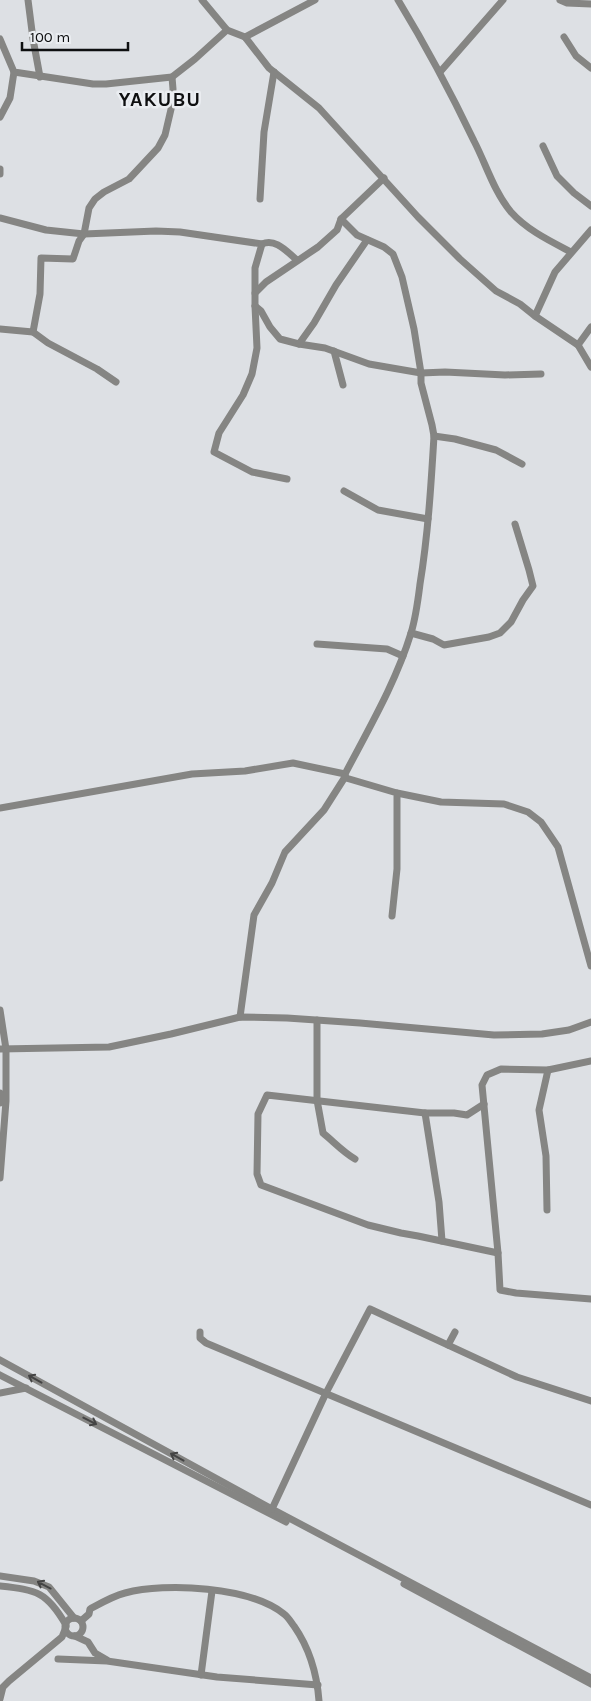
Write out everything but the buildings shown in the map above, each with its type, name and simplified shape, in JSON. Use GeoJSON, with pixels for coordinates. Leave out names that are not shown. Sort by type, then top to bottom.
{"type":"FeatureCollection","features":[{"type":"Feature","properties":{"kind":"street"},"geometry":{"type":"LineString","coordinates":[[28,0],[40,77]]}},
{"type":"Feature","properties":{"kind":"street"},"geometry":{"type":"LineString","coordinates":[[202,0],[227,30],[245,37],[274,72],[319,108],[418,217],[460,258],[496,291],[520,304],[534,316],[578,344],[591,367]]}},
{"type":"Feature","properties":{"kind":"street"},"geometry":{"type":"LineString","coordinates":[[245,37],[315,0]]}},
{"type":"Feature","properties":{"kind":"street"},"geometry":{"type":"LineString","coordinates":[[398,0],[440,72],[498,191],[511,212],[532,230],[571,252]]}},
{"type":"Feature","properties":{"kind":"street"},"geometry":{"type":"LineString","coordinates":[[440,72],[504,0]]}},
{"type":"Feature","properties":{"kind":"street"},"geometry":{"type":"LineString","coordinates":[[560,0],[567,3],[591,4]]}},
{"type":"Feature","properties":{"kind":"street"},"geometry":{"type":"LineString","coordinates":[[14,72],[93,84],[172,77],[227,30]]}},
{"type":"Feature","properties":{"kind":"street"},"geometry":{"type":"LineString","coordinates":[[564,37],[576,56],[591,68]]}},
{"type":"Feature","properties":{"kind":"street"},"geometry":{"type":"LineString","coordinates":[[0,39],[14,72],[10,98],[0,117]]}},
{"type":"Feature","properties":{"kind":"street"},"geometry":{"type":"LineString","coordinates":[[260,199],[264,132],[274,72]]}},
{"type":"Feature","properties":{"kind":"street"},"geometry":{"type":"LineString","coordinates":[[34,332],[40,294],[41,258],[73,259],[79,241],[84,234],[89,208],[95,199],[129,179],[158,148],[165,134],[172,105],[172,77]]}},
{"type":"Feature","properties":{"kind":"street"},"geometry":{"type":"LineString","coordinates":[[543,146],[557,176],[591,206]]}},
{"type":"Feature","properties":{"kind":"street"},"geometry":{"type":"LineString","coordinates":[[0,169],[0,174]]}},
{"type":"Feature","properties":{"kind":"street"},"geometry":{"type":"LineString","coordinates":[[256,293],[266,282],[318,247],[337,230],[341,219],[384,178]]}},
{"type":"Feature","properties":{"kind":"street"},"geometry":{"type":"LineString","coordinates":[[0,218],[46,230],[84,234],[156,231],[228,238],[262,244],[267,242],[279,245],[297,260]]}},
{"type":"Feature","properties":{"kind":"street"},"geometry":{"type":"LineString","coordinates":[[240,1017],[254,915],[272,883],[285,852],[324,810],[345,775],[384,699],[411,633],[423,567],[434,436],[421,383],[412,320],[402,277],[393,254],[384,247],[357,235],[341,219]]}},
{"type":"Feature","properties":{"kind":"street"},"geometry":{"type":"LineString","coordinates":[[534,316],[554,272],[591,230]]}},
{"type":"Feature","properties":{"kind":"street"},"geometry":{"type":"LineString","coordinates":[[299,344],[367,240]]}},
{"type":"Feature","properties":{"kind":"street"},"geometry":{"type":"LineString","coordinates":[[262,244],[255,268],[257,348],[252,374],[243,395],[219,433],[214,452],[252,472],[287,479]]}},
{"type":"Feature","properties":{"kind":"street"},"geometry":{"type":"LineString","coordinates":[[255,306],[261,311],[270,327],[280,339],[325,348],[369,364],[421,373],[541,374]]}},
{"type":"Feature","properties":{"kind":"street"},"geometry":{"type":"LineString","coordinates":[[0,329],[34,332],[48,343],[97,369],[116,382]]}},
{"type":"Feature","properties":{"kind":"street"},"geometry":{"type":"LineString","coordinates":[[578,344],[590,329]]}},
{"type":"Feature","properties":{"kind":"street"},"geometry":{"type":"LineString","coordinates":[[334,351],[343,385]]}},
{"type":"Feature","properties":{"kind":"street"},"geometry":{"type":"LineString","coordinates":[[434,436],[455,439],[496,450],[522,464]]}},
{"type":"Feature","properties":{"kind":"street"},"geometry":{"type":"LineString","coordinates":[[344,491],[378,510],[428,518]]}},
{"type":"Feature","properties":{"kind":"street"},"geometry":{"type":"LineString","coordinates":[[411,633],[433,638],[444,645],[489,637],[500,633],[511,622],[522,600],[533,586],[515,524]]}},
{"type":"Feature","properties":{"kind":"street"},"geometry":{"type":"LineString","coordinates":[[317,644],[387,649],[403,656]]}},
{"type":"Feature","properties":{"kind":"street"},"geometry":{"type":"LineString","coordinates":[[0,808],[192,774],[245,771],[293,763],[345,775],[397,793],[441,802],[504,804],[528,812],[541,822],[558,846],[591,966]]}},
{"type":"Feature","properties":{"kind":"street"},"geometry":{"type":"LineString","coordinates":[[392,916],[398,869],[397,793]]}},
{"type":"Feature","properties":{"kind":"street"},"geometry":{"type":"LineString","coordinates":[[0,1010],[6,1100],[0,1178]]}},
{"type":"Feature","properties":{"kind":"street"},"geometry":{"type":"LineString","coordinates":[[3,1049],[109,1046],[171,1034],[240,1017],[317,1020],[513,1035],[542,1034],[591,1022]]}},
{"type":"Feature","properties":{"kind":"street"},"geometry":{"type":"LineString","coordinates":[[317,1020],[317,1100],[323,1133],[340,1146],[344,1153],[355,1159]]}},
{"type":"Feature","properties":{"kind":"street"},"geometry":{"type":"LineString","coordinates":[[591,1062],[548,1070],[501,1069],[487,1075],[482,1084],[500,1290],[516,1294],[591,1300]]}},
{"type":"Feature","properties":{"kind":"street"},"geometry":{"type":"LineString","coordinates":[[547,1210],[546,1156],[539,1110],[548,1070]]}},
{"type":"Feature","properties":{"kind":"street"},"geometry":{"type":"LineString","coordinates":[[0,1093],[0,1103]]}},
{"type":"Feature","properties":{"kind":"street"},"geometry":{"type":"LineString","coordinates":[[484,1104],[467,1115],[425,1113],[267,1095],[258,1114],[257,1174],[260,1185],[368,1225],[401,1234],[498,1253]]}},
{"type":"Feature","properties":{"kind":"street"},"geometry":{"type":"LineString","coordinates":[[425,1113],[439,1202],[442,1241]]}},
{"type":"Feature","properties":{"kind":"street"},"geometry":{"type":"LineString","coordinates":[[272,1509],[326,1393],[370,1309],[517,1377],[591,1401]]}},
{"type":"Feature","properties":{"kind":"street"},"geometry":{"type":"LineString","coordinates":[[200,1332],[200,1338],[206,1343],[591,1505]]}},
{"type":"Feature","properties":{"kind":"street"},"geometry":{"type":"LineString","coordinates":[[448,1345],[455,1332]]}},
{"type":"Feature","properties":{"kind":"street"},"geometry":{"type":"LineString","coordinates":[[0,1360],[272,1509],[591,1678]]}},
{"type":"Feature","properties":{"kind":"street"},"geometry":{"type":"LineString","coordinates":[[0,1374],[315,1537],[591,1684]]}},
{"type":"Feature","properties":{"kind":"street"},"geometry":{"type":"LineString","coordinates":[[0,1393],[26,1388]]}},
{"type":"Feature","properties":{"kind":"street"},"geometry":{"type":"LineString","coordinates":[[0,1576],[34,1580],[49,1588],[80,1622],[88,1642],[95,1653],[107,1660]]}},
{"type":"Feature","properties":{"kind":"street"},"geometry":{"type":"LineString","coordinates":[[0,1586],[31,1590],[39,1594],[52,1605],[66,1626],[67,1632],[88,1642]]}},
{"type":"Feature","properties":{"kind":"street"},"geometry":{"type":"LineString","coordinates":[[62,1636],[80,1633],[80,1622],[89,1614],[90,1609],[126,1593],[179,1587],[212,1590],[240,1596],[273,1606],[286,1616],[304,1640],[314,1667],[319,1701]]}},
{"type":"Feature","properties":{"kind":"street"},"geometry":{"type":"LineString","coordinates":[[202,1675],[212,1590]]}},
{"type":"Feature","properties":{"kind":"street"},"geometry":{"type":"LineString","coordinates":[[0,1699],[3,1688],[8,1681],[62,1636],[68,1620],[80,1622]]}},
{"type":"Feature","properties":{"kind":"street"},"geometry":{"type":"LineString","coordinates":[[58,1659],[107,1660],[202,1675],[318,1685]]}},
{"type":"Feature","properties":{"kind":"district","name":"YAKUBU"},"geometry":{"type":"Point","coordinates":[160,99]}}]}
